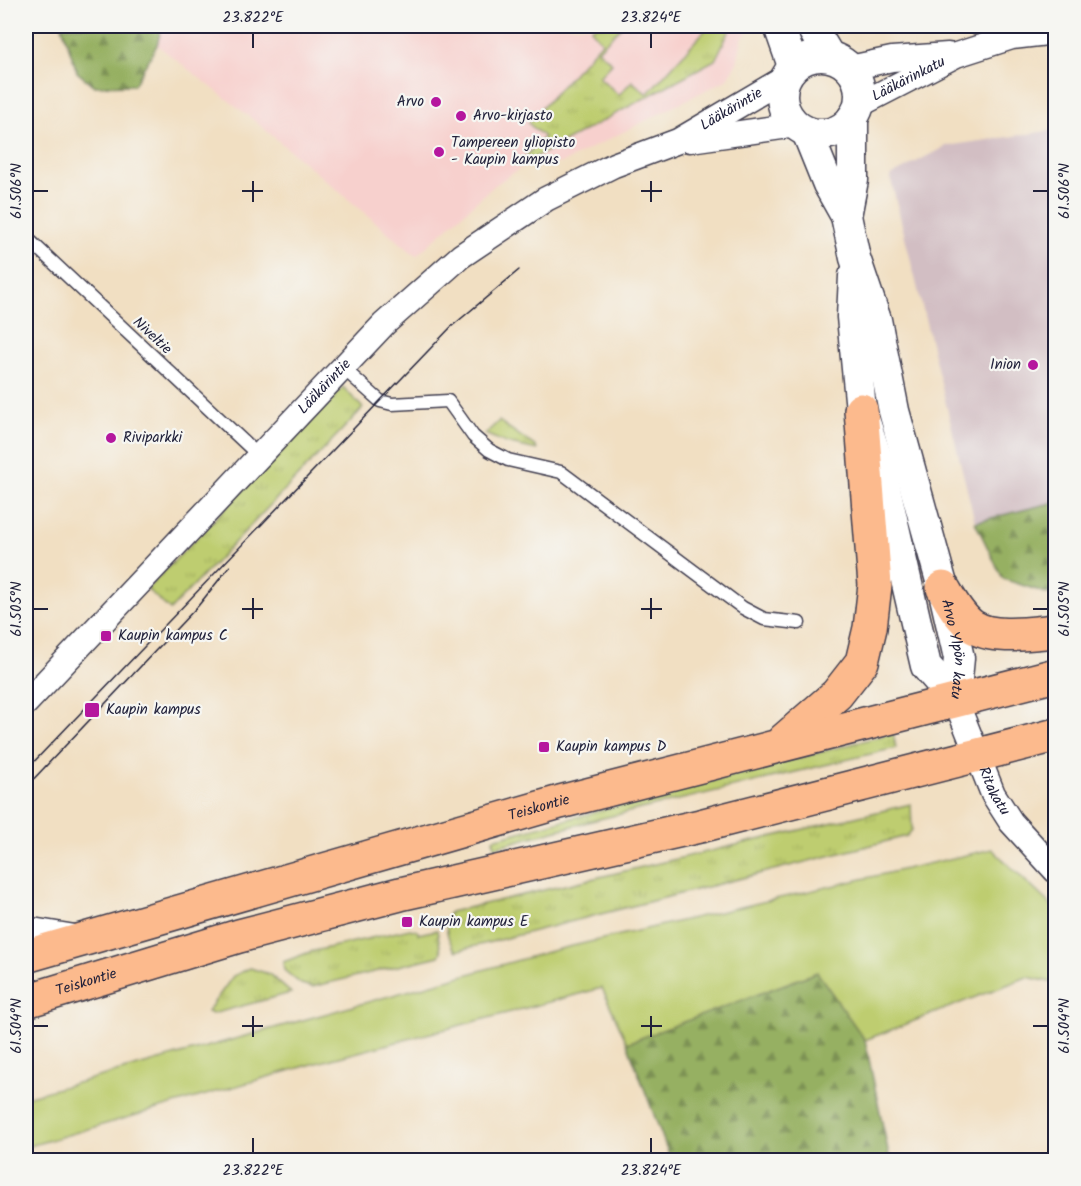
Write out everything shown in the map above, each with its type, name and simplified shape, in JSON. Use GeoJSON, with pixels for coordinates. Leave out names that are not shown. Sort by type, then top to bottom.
{"type":"FeatureCollection","features":[{"type":"Feature","properties":{"kind":"highway"},"geometry":{"type":"LineString","coordinates":[[776,747],[805,725],[837,694],[862,662],[870,628],[875,585],[861,410]]}},
{"type":"Feature","properties":{"kind":"highway"},"geometry":{"type":"LineString","coordinates":[[943,588],[957,611],[972,626],[996,634],[1056,630]]}},
{"type":"Feature","properties":{"kind":"highway","name":"Teiskontie"},"geometry":{"type":"LineString","coordinates":[[26,956],[560,802],[955,699],[1056,675]]}},
{"type":"Feature","properties":{"kind":"highway","name":"Teiskontie"},"geometry":{"type":"LineString","coordinates":[[26,1001],[239,936],[400,894],[700,826],[1056,735]]}},
{"type":"Feature","properties":{"kind":"street"},"geometry":{"type":"LineString","coordinates":[[779,26],[789,72]]}},
{"type":"Feature","properties":{"kind":"street"},"geometry":{"type":"LineString","coordinates":[[811,26],[839,62],[857,79],[856,111],[833,132],[820,134],[802,129],[782,104],[781,91],[789,72],[806,58],[839,62]]}},
{"type":"Feature","properties":{"kind":"street","name":"Lääkärinkatu"},"geometry":{"type":"LineString","coordinates":[[856,111],[956,55],[1012,37],[1056,32]]}},
{"type":"Feature","properties":{"kind":"street","name":"Lääkärinkatu"},"geometry":{"type":"LineString","coordinates":[[839,62],[956,55]]}},
{"type":"Feature","properties":{"kind":"street","name":"Lääkärintie"},"geometry":{"type":"LineString","coordinates":[[26,703],[384,324],[461,256],[546,198],[614,165],[678,141],[789,72]]}},
{"type":"Feature","properties":{"kind":"street","name":"Arvo Ylpön katu"},"geometry":{"type":"LineString","coordinates":[[846,216],[853,180],[856,111]]}},
{"type":"Feature","properties":{"kind":"street","name":"Lääkärintie"},"geometry":{"type":"LineString","coordinates":[[678,141],[802,129]]}},
{"type":"Feature","properties":{"kind":"street","name":"Arvo Ylpön katu"},"geometry":{"type":"LineString","coordinates":[[802,129],[846,216],[855,258],[876,320],[894,411],[943,588],[959,658],[955,699]]}},
{"type":"Feature","properties":{"kind":"street","name":"Arvo Ylpön katu"},"geometry":{"type":"LineString","coordinates":[[855,258],[852,317],[861,410],[881,471],[926,666],[955,699]]}},
{"type":"Feature","properties":{"kind":"street","name":"Ritakatu"},"geometry":{"type":"LineString","coordinates":[[955,699],[993,794],[1011,822],[1056,871]]}},
{"type":"Feature","properties":{"kind":"street"},"geometry":{"type":"LineString","coordinates":[[26,929],[84,939]]}},
{"type":"Feature","properties":{"kind":"lane","name":"Niveltie"},"geometry":{"type":"LineString","coordinates":[[26,237],[258,455]]}},
{"type":"Feature","properties":{"kind":"lane"},"geometry":{"type":"LineString","coordinates":[[343,368],[380,400],[392,404],[448,401],[473,436],[489,450],[508,460],[561,472],[743,608],[764,619],[799,623]]}},
{"type":"Feature","properties":{"kind":"shaded area","name":"Tampereen yliopisto - Kaupin kampus"},"geometry":{"type":"Polygon","coordinates":[[[162,26],[752,26],[742,39],[737,63],[726,80],[562,163],[522,167],[495,185],[416,256],[251,118],[157,45],[162,26]]]}},
{"type":"Feature","properties":{"kind":"shaded area"},"geometry":{"type":"Polygon","coordinates":[[[1055,130],[1055,502],[975,522],[890,176],[946,146],[1055,130]]]}},
{"type":"Feature","properties":{"kind":"green space"},"geometry":{"type":"Polygon","coordinates":[[[62,26],[162,26],[157,45],[134,85],[94,86],[77,72],[62,26]]]}},
{"type":"Feature","properties":{"kind":"green space"},"geometry":{"type":"Polygon","coordinates":[[[595,26],[622,26],[598,50],[612,63],[599,77],[619,95],[632,81],[647,94],[709,26],[732,26],[715,60],[534,158],[522,160],[544,137],[528,123],[602,42],[591,29],[595,26]]]}},
{"type":"Feature","properties":{"kind":"green space"},"geometry":{"type":"Polygon","coordinates":[[[343,387],[363,408],[170,610],[147,589],[343,387]]]}},
{"type":"Feature","properties":{"kind":"green space"},"geometry":{"type":"Polygon","coordinates":[[[499,421],[537,450],[506,443],[485,434],[499,421]]]}},
{"type":"Feature","properties":{"kind":"green space"},"geometry":{"type":"Polygon","coordinates":[[[1056,502],[1055,596],[1003,579],[975,522],[1056,502]]]}},
{"type":"Feature","properties":{"kind":"green space"},"geometry":{"type":"Polygon","coordinates":[[[893,733],[896,748],[595,820],[495,847],[493,839],[893,733]]]}},
{"type":"Feature","properties":{"kind":"green space"},"geometry":{"type":"Polygon","coordinates":[[[911,804],[912,830],[907,836],[456,951],[448,937],[446,927],[450,912],[911,804]]]}},
{"type":"Feature","properties":{"kind":"green space"},"geometry":{"type":"Polygon","coordinates":[[[992,849],[1055,909],[1055,983],[1027,977],[865,1040],[817,972],[627,1043],[602,988],[309,1065],[26,1147],[26,1097],[555,950],[992,849]]]}},
{"type":"Feature","properties":{"kind":"green space"},"geometry":{"type":"Polygon","coordinates":[[[410,929],[418,931],[418,934],[437,930],[441,952],[439,956],[312,987],[301,984],[284,970],[283,962],[310,952],[410,929]]]}},
{"type":"Feature","properties":{"kind":"green space"},"geometry":{"type":"Polygon","coordinates":[[[250,968],[269,974],[291,993],[212,1014],[207,1012],[233,976],[250,968]]]}},
{"type":"Feature","properties":{"kind":"green space"},"geometry":{"type":"Polygon","coordinates":[[[817,972],[865,1040],[890,1160],[671,1160],[627,1043],[817,972]]]}},
{"type":"Feature","properties":{"kind":"tram line"},"geometry":{"type":"LineString","coordinates":[[26,770],[451,327],[519,270]]}},
{"type":"Feature","properties":{"kind":"tram line"},"geometry":{"type":"LineString","coordinates":[[26,787],[198,606],[230,566]]}},
{"type":"Feature","properties":{"kind":"place","name":"Arvo"},"geometry":{"type":"Point","coordinates":[436,102]}},
{"type":"Feature","properties":{"kind":"place","name":"Arvo-kirjasto"},"geometry":{"type":"Point","coordinates":[461,116]}},
{"type":"Feature","properties":{"kind":"place","name":"Tampereen yliopisto - Kaupin kampus"},"geometry":{"type":"Point","coordinates":[439,152]}},
{"type":"Feature","properties":{"kind":"place","name":"Inion"},"geometry":{"type":"Point","coordinates":[1033,365]}},
{"type":"Feature","properties":{"kind":"place","name":"Riviparkki"},"geometry":{"type":"Point","coordinates":[111,438]}},
{"type":"Feature","properties":{"kind":"place","name":"Kaupin kampus C"},"geometry":{"type":"Point","coordinates":[106,636]}},
{"type":"Feature","properties":{"kind":"place","name":"Kaupin kampus"},"geometry":{"type":"Point","coordinates":[92,710]}},
{"type":"Feature","properties":{"kind":"place","name":"Kaupin kampus D"},"geometry":{"type":"Point","coordinates":[544,747]}},
{"type":"Feature","properties":{"kind":"place","name":"Kaupin kampus E"},"geometry":{"type":"Point","coordinates":[407,922]}}]}
